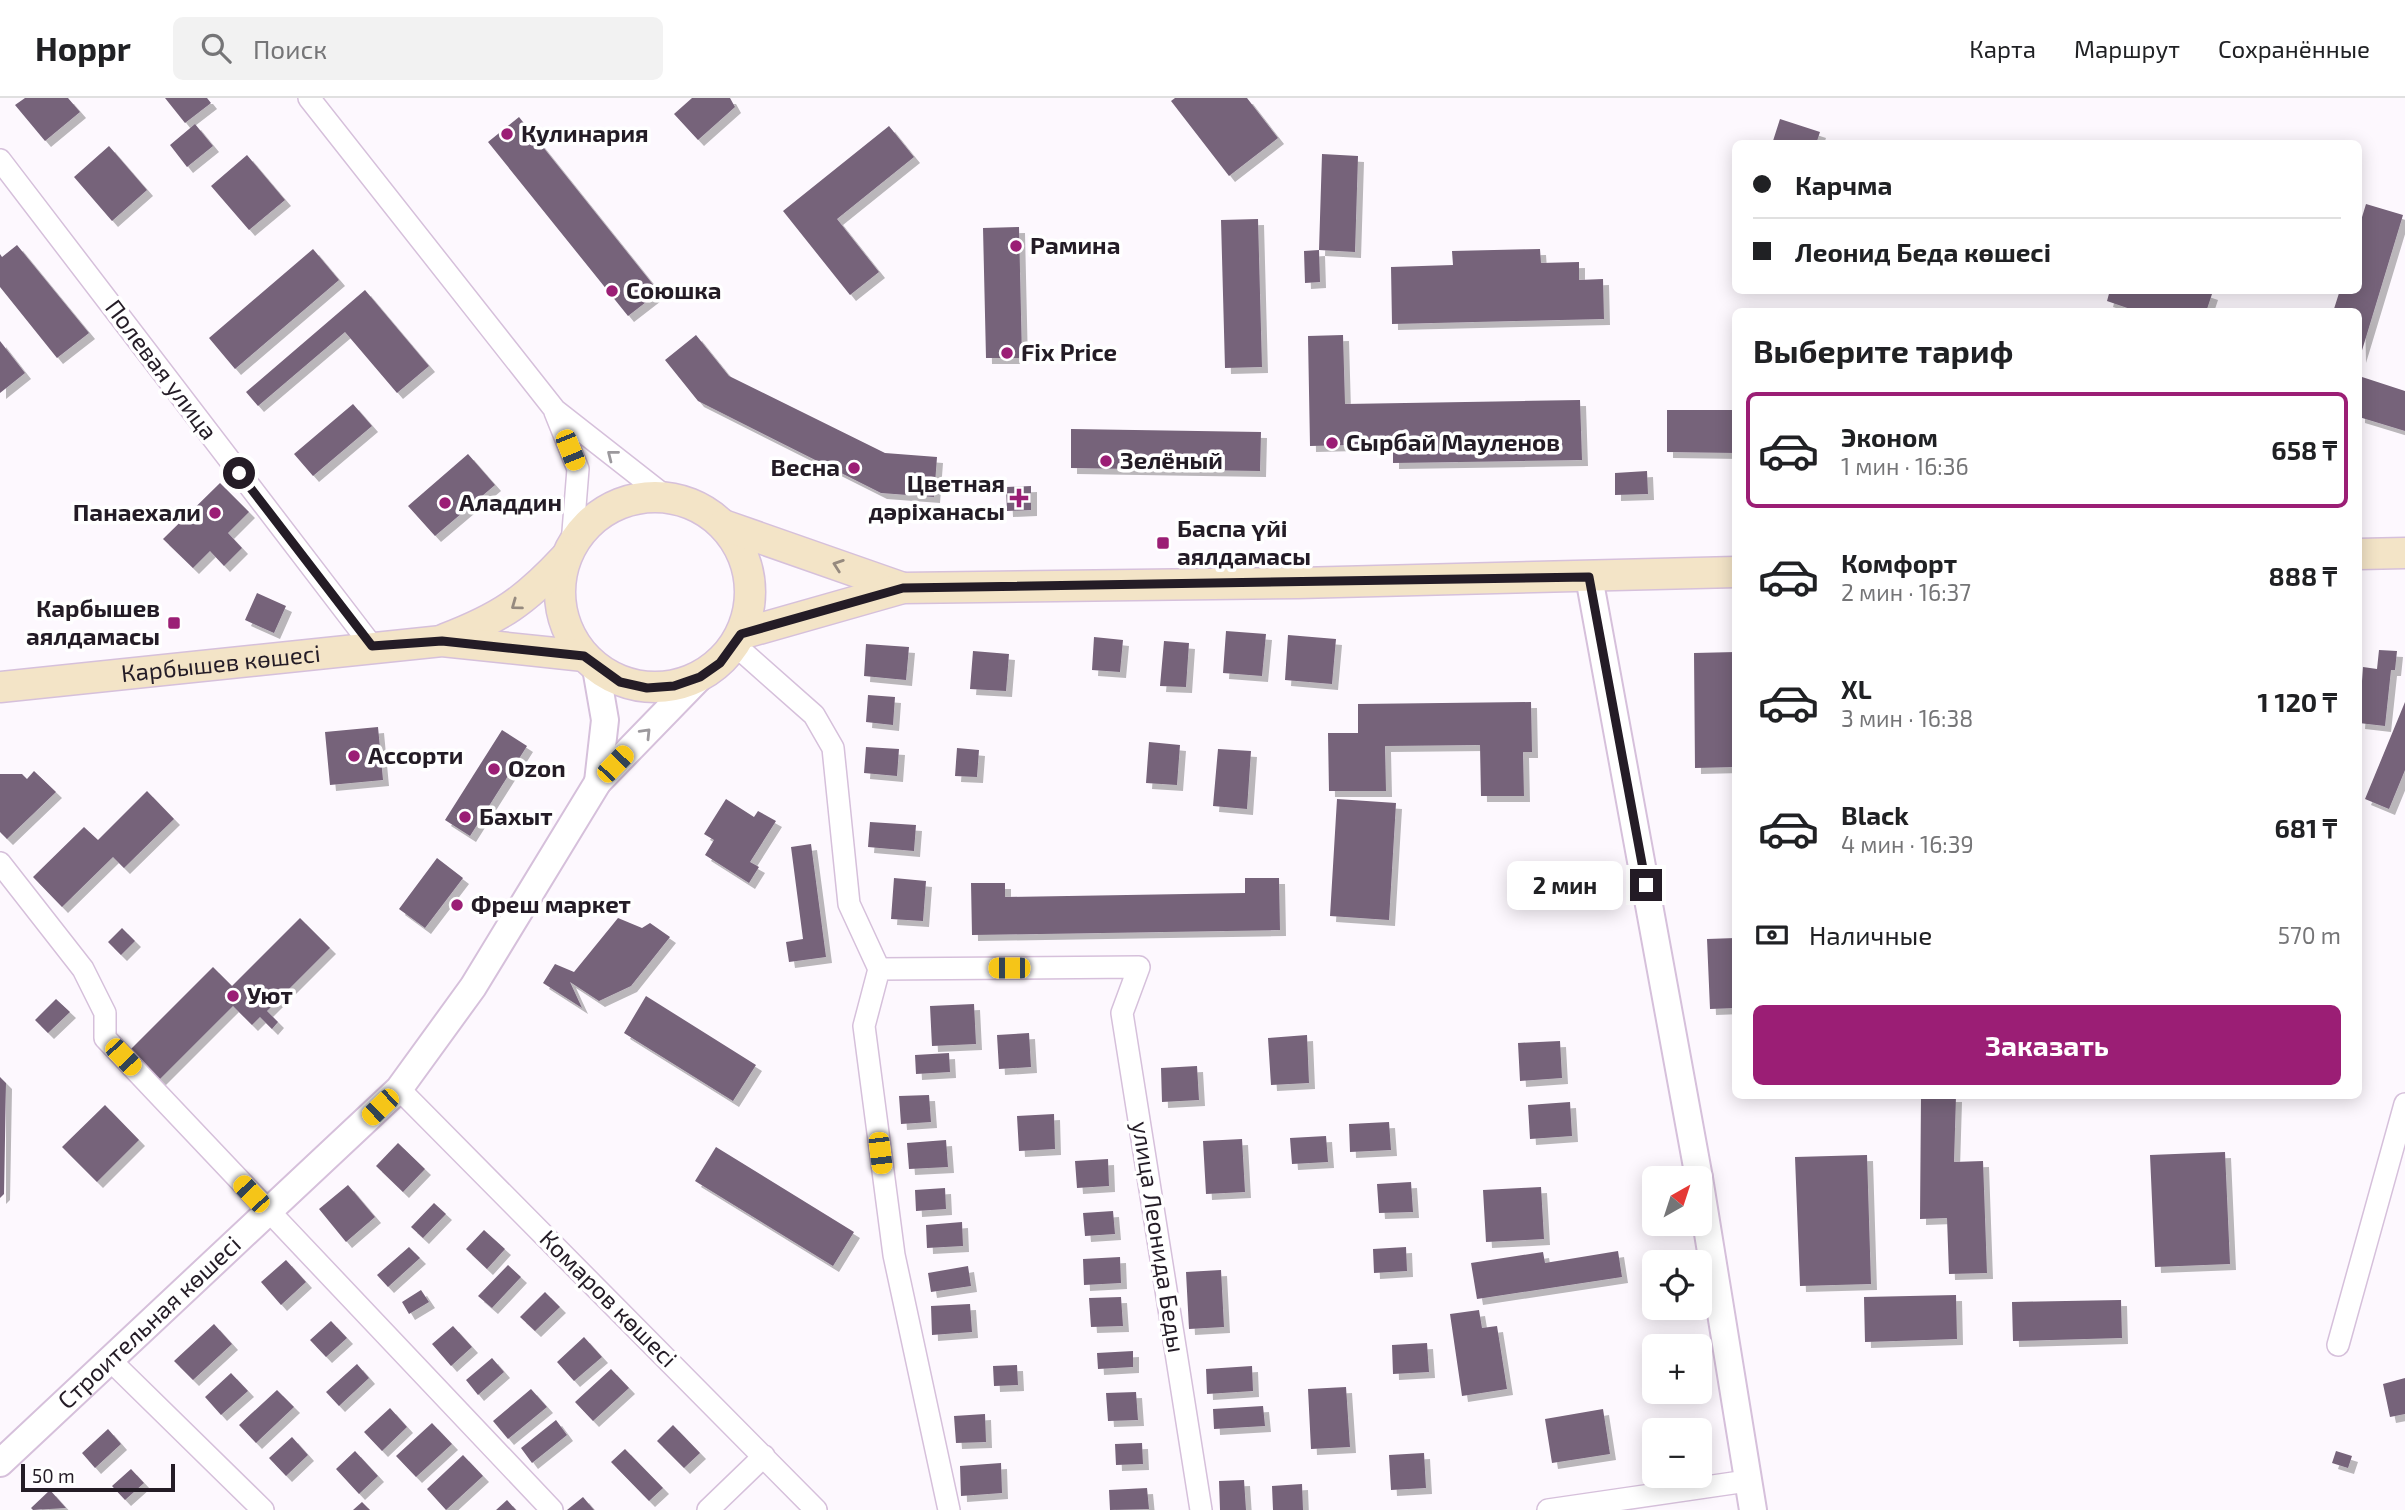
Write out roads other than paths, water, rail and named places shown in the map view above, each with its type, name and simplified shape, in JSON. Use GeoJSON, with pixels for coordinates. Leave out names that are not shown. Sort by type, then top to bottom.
{"type":"FeatureCollection","features":[{"type":"Feature","properties":{"kind":"main road"},"geometry":{"type":"LineString","coordinates":[[442,641],[491,622],[520,603],[569,551],[589,522],[612,506],[638,498],[666,497],[697,506],[723,525],[903,588]]}},
{"type":"Feature","properties":{"kind":"main road"},"geometry":{"type":"LineString","coordinates":[[569,551],[559,583],[561,610],[569,635],[590,662],[620,682],[647,688],[674,686],[700,677],[720,663],[738,639],[749,606],[749,577],[744,558],[723,525]]}},
{"type":"Feature","properties":{"kind":"main road"},"geometry":{"type":"LineString","coordinates":[[2362,554],[2405,553]]}},
{"type":"Feature","properties":{"kind":"main road"},"geometry":{"type":"LineString","coordinates":[[738,639],[903,588],[1589,577],[1732,572]]}},
{"type":"Feature","properties":{"kind":"main road","name":"Карбышев көшесі"},"geometry":{"type":"LineString","coordinates":[[0,687],[372,646],[442,641]]}},
{"type":"Feature","properties":{"kind":"main road"},"geometry":{"type":"LineString","coordinates":[[442,641],[590,662]]}},
{"type":"Feature","properties":{"kind":"street"},"geometry":{"type":"LineString","coordinates":[[309,98],[555,410],[666,497]]}},
{"type":"Feature","properties":{"kind":"street","name":"Полевая улица"},"geometry":{"type":"LineString","coordinates":[[0,160],[372,646]]}},
{"type":"Feature","properties":{"kind":"street"},"geometry":{"type":"LineString","coordinates":[[555,410],[578,469],[569,551]]}},
{"type":"Feature","properties":{"kind":"street"},"geometry":{"type":"LineString","coordinates":[[1589,577],[1697,1166]]}},
{"type":"Feature","properties":{"kind":"street"},"geometry":{"type":"LineString","coordinates":[[738,639],[814,715],[833,748],[849,904],[879,969],[864,1026],[894,1255],[949,1510]]}},
{"type":"Feature","properties":{"kind":"street"},"geometry":{"type":"LineString","coordinates":[[590,662],[606,720],[598,782]]}},
{"type":"Feature","properties":{"kind":"street"},"geometry":{"type":"LineString","coordinates":[[598,782],[700,677]]}},
{"type":"Feature","properties":{"kind":"street","name":"Строительная көшесі"},"geometry":{"type":"LineString","coordinates":[[0,1463],[399,1089],[473,987],[598,782]]}},
{"type":"Feature","properties":{"kind":"street"},"geometry":{"type":"LineString","coordinates":[[0,863],[83,970],[105,1013],[105,1038],[552,1510]]}},
{"type":"Feature","properties":{"kind":"street","name":"улица Леонида Беды"},"geometry":{"type":"LineString","coordinates":[[879,969],[1139,967],[1122,1013],[1201,1510]]}},
{"type":"Feature","properties":{"kind":"street","name":"Комаров көшесі"},"geometry":{"type":"LineString","coordinates":[[399,1089],[816,1510]]}},
{"type":"Feature","properties":{"kind":"street"},"geometry":{"type":"LineString","coordinates":[[2338,1345],[2405,1104]]}},
{"type":"Feature","properties":{"kind":"street"},"geometry":{"type":"LineString","coordinates":[[1708,1236],[1753,1510]]}},
{"type":"Feature","properties":{"kind":"street"},"geometry":{"type":"LineString","coordinates":[[110,1360],[262,1510]]}},
{"type":"Feature","properties":{"kind":"street"},"geometry":{"type":"LineString","coordinates":[[708,1510],[764,1456]]}},
{"type":"Feature","properties":{"kind":"street"},"geometry":{"type":"LineString","coordinates":[[1548,1510],[1747,1481]]}},
{"type":"Feature","properties":{"kind":"place","name":"Кулинария"},"geometry":{"type":"Point","coordinates":[507,134]}},
{"type":"Feature","properties":{"kind":"place","name":"Рамина"},"geometry":{"type":"Point","coordinates":[1016,246]}},
{"type":"Feature","properties":{"kind":"place","name":"Союшка"},"geometry":{"type":"Point","coordinates":[612,291]}},
{"type":"Feature","properties":{"kind":"place","name":"Fix Price"},"geometry":{"type":"Point","coordinates":[1007,353]}},
{"type":"Feature","properties":{"kind":"place","name":"Сырбай Мауленов"},"geometry":{"type":"Point","coordinates":[1332,443]}},
{"type":"Feature","properties":{"kind":"place","name":"Зелёный"},"geometry":{"type":"Point","coordinates":[1106,461]}},
{"type":"Feature","properties":{"kind":"place","name":"Весна"},"geometry":{"type":"Point","coordinates":[854,468]}},
{"type":"Feature","properties":{"kind":"place","name":"Цветная дәріханасы"},"geometry":{"type":"Point","coordinates":[1019,498]}},
{"type":"Feature","properties":{"kind":"place","name":"Аладдин"},"geometry":{"type":"Point","coordinates":[445,503]}},
{"type":"Feature","properties":{"kind":"place","name":"Панаехали"},"geometry":{"type":"Point","coordinates":[215,513]}},
{"type":"Feature","properties":{"kind":"place","name":"Баспа үйі аялдамасы"},"geometry":{"type":"Point","coordinates":[1163,543]}},
{"type":"Feature","properties":{"kind":"place","name":"Карбышев аялдамасы"},"geometry":{"type":"Point","coordinates":[174,623]}},
{"type":"Feature","properties":{"kind":"place","name":"Ассорти"},"geometry":{"type":"Point","coordinates":[354,756]}},
{"type":"Feature","properties":{"kind":"place","name":"Ozon"},"geometry":{"type":"Point","coordinates":[494,769]}},
{"type":"Feature","properties":{"kind":"place","name":"Бахыт"},"geometry":{"type":"Point","coordinates":[465,817]}},
{"type":"Feature","properties":{"kind":"place","name":"Фреш маркет"},"geometry":{"type":"Point","coordinates":[457,905]}},
{"type":"Feature","properties":{"kind":"place","name":"Уют"},"geometry":{"type":"Point","coordinates":[233,996]}}]}
